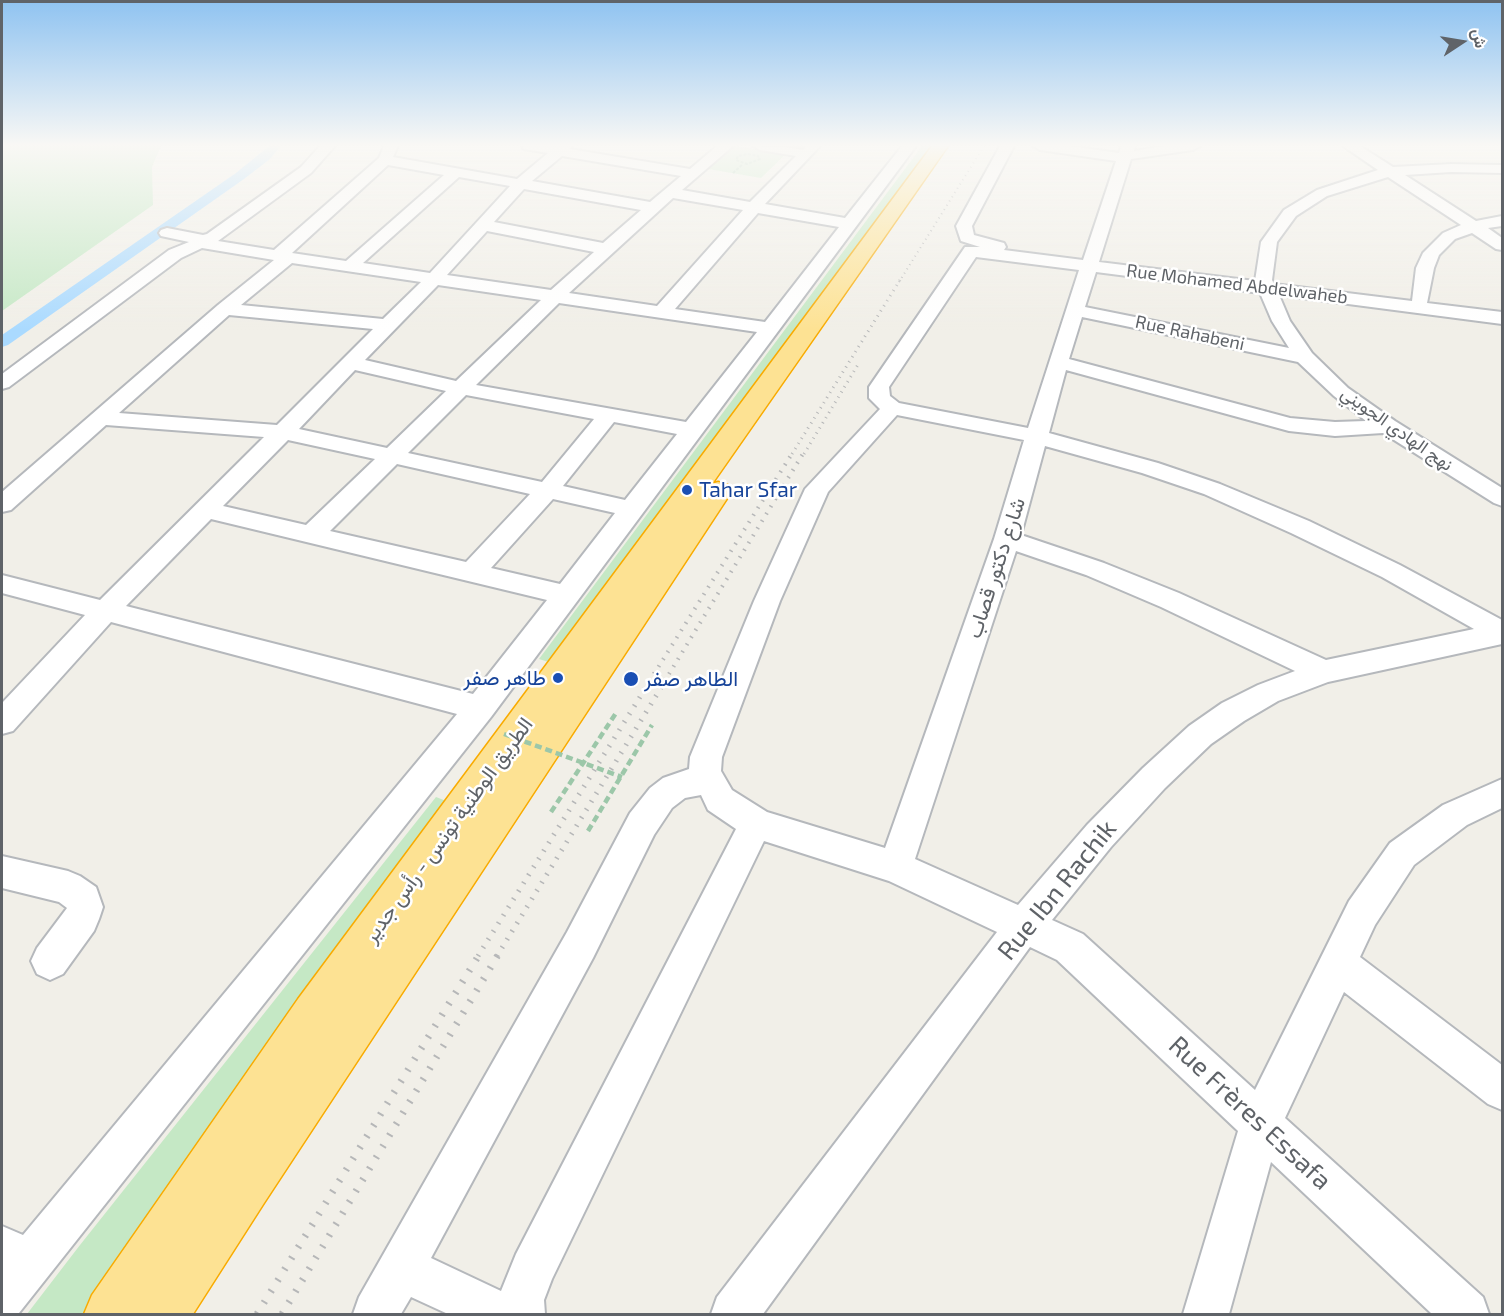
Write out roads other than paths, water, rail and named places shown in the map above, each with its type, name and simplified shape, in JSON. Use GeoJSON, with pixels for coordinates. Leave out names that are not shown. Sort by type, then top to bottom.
{"type":"FeatureCollection","features":[{"type":"Feature","properties":{"kind":"highway","name":"الطريق الوطنية تونس - رأس جدير"},"geometry":{"type":"LineString","coordinates":[[111,1314],[314,1015],[896,207]]}},
{"type":"Feature","properties":{"kind":"highway","name":"الطريق الوطنية تونس - رأس جدير"},"geometry":{"type":"LineString","coordinates":[[162,1314],[253,1175],[858,285],[913,207]]}},
{"type":"Feature","properties":{"kind":"street"},"geometry":{"type":"LineString","coordinates":[[2,383],[175,254],[201,243],[252,207]]}},
{"type":"Feature","properties":{"kind":"street"},"geometry":{"type":"LineString","coordinates":[[2,504],[225,309],[333,207]]}},
{"type":"Feature","properties":{"kind":"street"},"geometry":{"type":"LineString","coordinates":[[350,266],[416,207]]}},
{"type":"Feature","properties":{"kind":"street"},"geometry":{"type":"LineString","coordinates":[[2,722],[104,612],[434,279],[499,207]]}},
{"type":"Feature","properties":{"kind":"street"},"geometry":{"type":"LineString","coordinates":[[313,533],[555,296],[653,207]]}},
{"type":"Feature","properties":{"kind":"street"},"geometry":{"type":"LineString","coordinates":[[662,312],[754,207]]}},
{"type":"Feature","properties":{"kind":"street"},"geometry":{"type":"LineString","coordinates":[[756,207],[851,224]]}},
{"type":"Feature","properties":{"kind":"street"},"geometry":{"type":"LineString","coordinates":[[2,1296],[15,1255],[480,708],[630,509],[863,207]]}},
{"type":"Feature","properties":{"kind":"street"},"geometry":{"type":"LineString","coordinates":[[973,207],[963,226],[967,238],[990,246],[1090,263]]}},
{"type":"Feature","properties":{"kind":"street","name":"شارع دكتور قصاب"},"geometry":{"type":"LineString","coordinates":[[895,867],[1007,538],[1058,362],[1108,207]]}},
{"type":"Feature","properties":{"kind":"street"},"geometry":{"type":"LineString","coordinates":[[1264,284],[1269,242],[1290,213],[1299,207]]}},
{"type":"Feature","properties":{"kind":"street"},"geometry":{"type":"LineString","coordinates":[[1444,207],[1503,245]]}},
{"type":"Feature","properties":{"kind":"street"},"geometry":{"type":"LineString","coordinates":[[1420,300],[1425,268],[1431,253],[1449,236],[1474,226],[1503,221]]}},
{"type":"Feature","properties":{"kind":"street"},"geometry":{"type":"LineString","coordinates":[[483,225],[607,249]]}},
{"type":"Feature","properties":{"kind":"street"},"geometry":{"type":"LineString","coordinates":[[167,233],[196,238],[201,243],[770,328]]}},
{"type":"Feature","properties":{"kind":"street"},"geometry":{"type":"LineString","coordinates":[[1502,318],[1420,300],[971,251],[879,387],[880,398],[892,408],[1036,436],[1150,468],[1255,506],[1391,571],[1503,633]]}},
{"type":"Feature","properties":{"kind":"street","name":"Rue Mohamed Abdelwaheb"},"geometry":{"type":"LineString","coordinates":[[1264,284],[1502,318]]}},
{"type":"Feature","properties":{"kind":"street","name":"نهج الهادي الجويني"},"geometry":{"type":"LineString","coordinates":[[1264,284],[1281,321],[1305,357],[1341,392],[1387,426],[1480,486],[1503,498]]}},
{"type":"Feature","properties":{"kind":"street"},"geometry":{"type":"LineString","coordinates":[[225,309],[386,325]]}},
{"type":"Feature","properties":{"kind":"street","name":"Rue Rahabeni"},"geometry":{"type":"LineString","coordinates":[[1075,310],[1305,357]]}},
{"type":"Feature","properties":{"kind":"street"},"geometry":{"type":"LineString","coordinates":[[1058,362],[1307,428],[1387,426]]}},
{"type":"Feature","properties":{"kind":"street"},"geometry":{"type":"LineString","coordinates":[[350,363],[461,388],[691,430]]}},
{"type":"Feature","properties":{"kind":"street"},"geometry":{"type":"LineString","coordinates":[[376,1314],[580,945],[642,824],[661,798],[674,788],[707,780],[706,757],[767,601],[817,489],[892,408]]}},
{"type":"Feature","properties":{"kind":"street"},"geometry":{"type":"LineString","coordinates":[[473,571],[547,491],[609,415]]}},
{"type":"Feature","properties":{"kind":"street"},"geometry":{"type":"LineString","coordinates":[[101,418],[284,432],[630,509]]}},
{"type":"Feature","properties":{"kind":"street"},"geometry":{"type":"LineString","coordinates":[[207,510],[313,533],[565,595]]}},
{"type":"Feature","properties":{"kind":"street"},"geometry":{"type":"LineString","coordinates":[[1007,538],[1095,569],[1170,600],[1324,672]]}},
{"type":"Feature","properties":{"kind":"street"},"geometry":{"type":"LineString","coordinates":[[2,584],[480,708]]}},
{"type":"Feature","properties":{"kind":"street","name":"Rue Ibn Rachik"},"geometry":{"type":"LineString","coordinates":[[734,1314],[1025,926],[1099,836],[1154,778],[1200,735],[1233,712],[1268,693],[1324,672],[1503,633]]}},
{"type":"Feature","properties":{"kind":"street","name":"Rue Frères Essafa"},"geometry":{"type":"LineString","coordinates":[[707,780],[713,791],[728,807],[756,823],[895,867],[1070,946],[1466,1314]]}},
{"type":"Feature","properties":{"kind":"street"},"geometry":{"type":"LineString","coordinates":[[1206,1314],[1261,1122],[1362,913],[1402,854],[1455,815],[1503,793]]}},
{"type":"Feature","properties":{"kind":"street"},"geometry":{"type":"LineString","coordinates":[[522,1314],[521,1300],[532,1270],[756,823]]}},
{"type":"Feature","properties":{"kind":"street"},"geometry":{"type":"LineString","coordinates":[[2,872],[68,888],[83,898],[85,907],[81,919],[50,961]]}},
{"type":"Feature","properties":{"kind":"street"},"geometry":{"type":"LineString","coordinates":[[1337,963],[1503,1090]]}},
{"type":"Feature","properties":{"kind":"street"},"geometry":{"type":"LineString","coordinates":[[401,1268],[498,1314]]}},
{"type":"Feature","properties":{"kind":"waterway"},"geometry":{"type":"LineString","coordinates":[[2,342],[195,207]]}},
{"type":"Feature","properties":{"kind":"railway"},"geometry":{"type":"LineString","coordinates":[[899,282],[946,207]]}},
{"type":"Feature","properties":{"kind":"railway"},"geometry":{"type":"LineString","coordinates":[[792,454],[900,280]]}},
{"type":"Feature","properties":{"kind":"railway"},"geometry":{"type":"LineString","coordinates":[[804,454],[859,363]]}},
{"type":"Feature","properties":{"kind":"railway"},"geometry":{"type":"LineString","coordinates":[[654,674],[793,452]]}},
{"type":"Feature","properties":{"kind":"railway"},"geometry":{"type":"LineString","coordinates":[[669,674],[804,452]]}},
{"type":"Feature","properties":{"kind":"railway"},"geometry":{"type":"LineString","coordinates":[[478,956],[655,673]]}},
{"type":"Feature","properties":{"kind":"railway"},"geometry":{"type":"LineString","coordinates":[[497,956],[670,673]]}},
{"type":"Feature","properties":{"kind":"railway"},"geometry":{"type":"LineString","coordinates":[[257,1314],[479,955]]}},
{"type":"Feature","properties":{"kind":"railway"},"geometry":{"type":"LineString","coordinates":[[282,1314],[498,955]]}},
{"type":"Feature","properties":{"kind":"place","name":"Tahar Sfar"},"geometry":{"type":"Point","coordinates":[687,490]}},
{"type":"Feature","properties":{"kind":"place","name":"طاهر صفر"},"geometry":{"type":"Point","coordinates":[558,678]}},
{"type":"Feature","properties":{"kind":"place","name":"الطاهر صفر"},"geometry":{"type":"Point","coordinates":[631,679]}}]}
